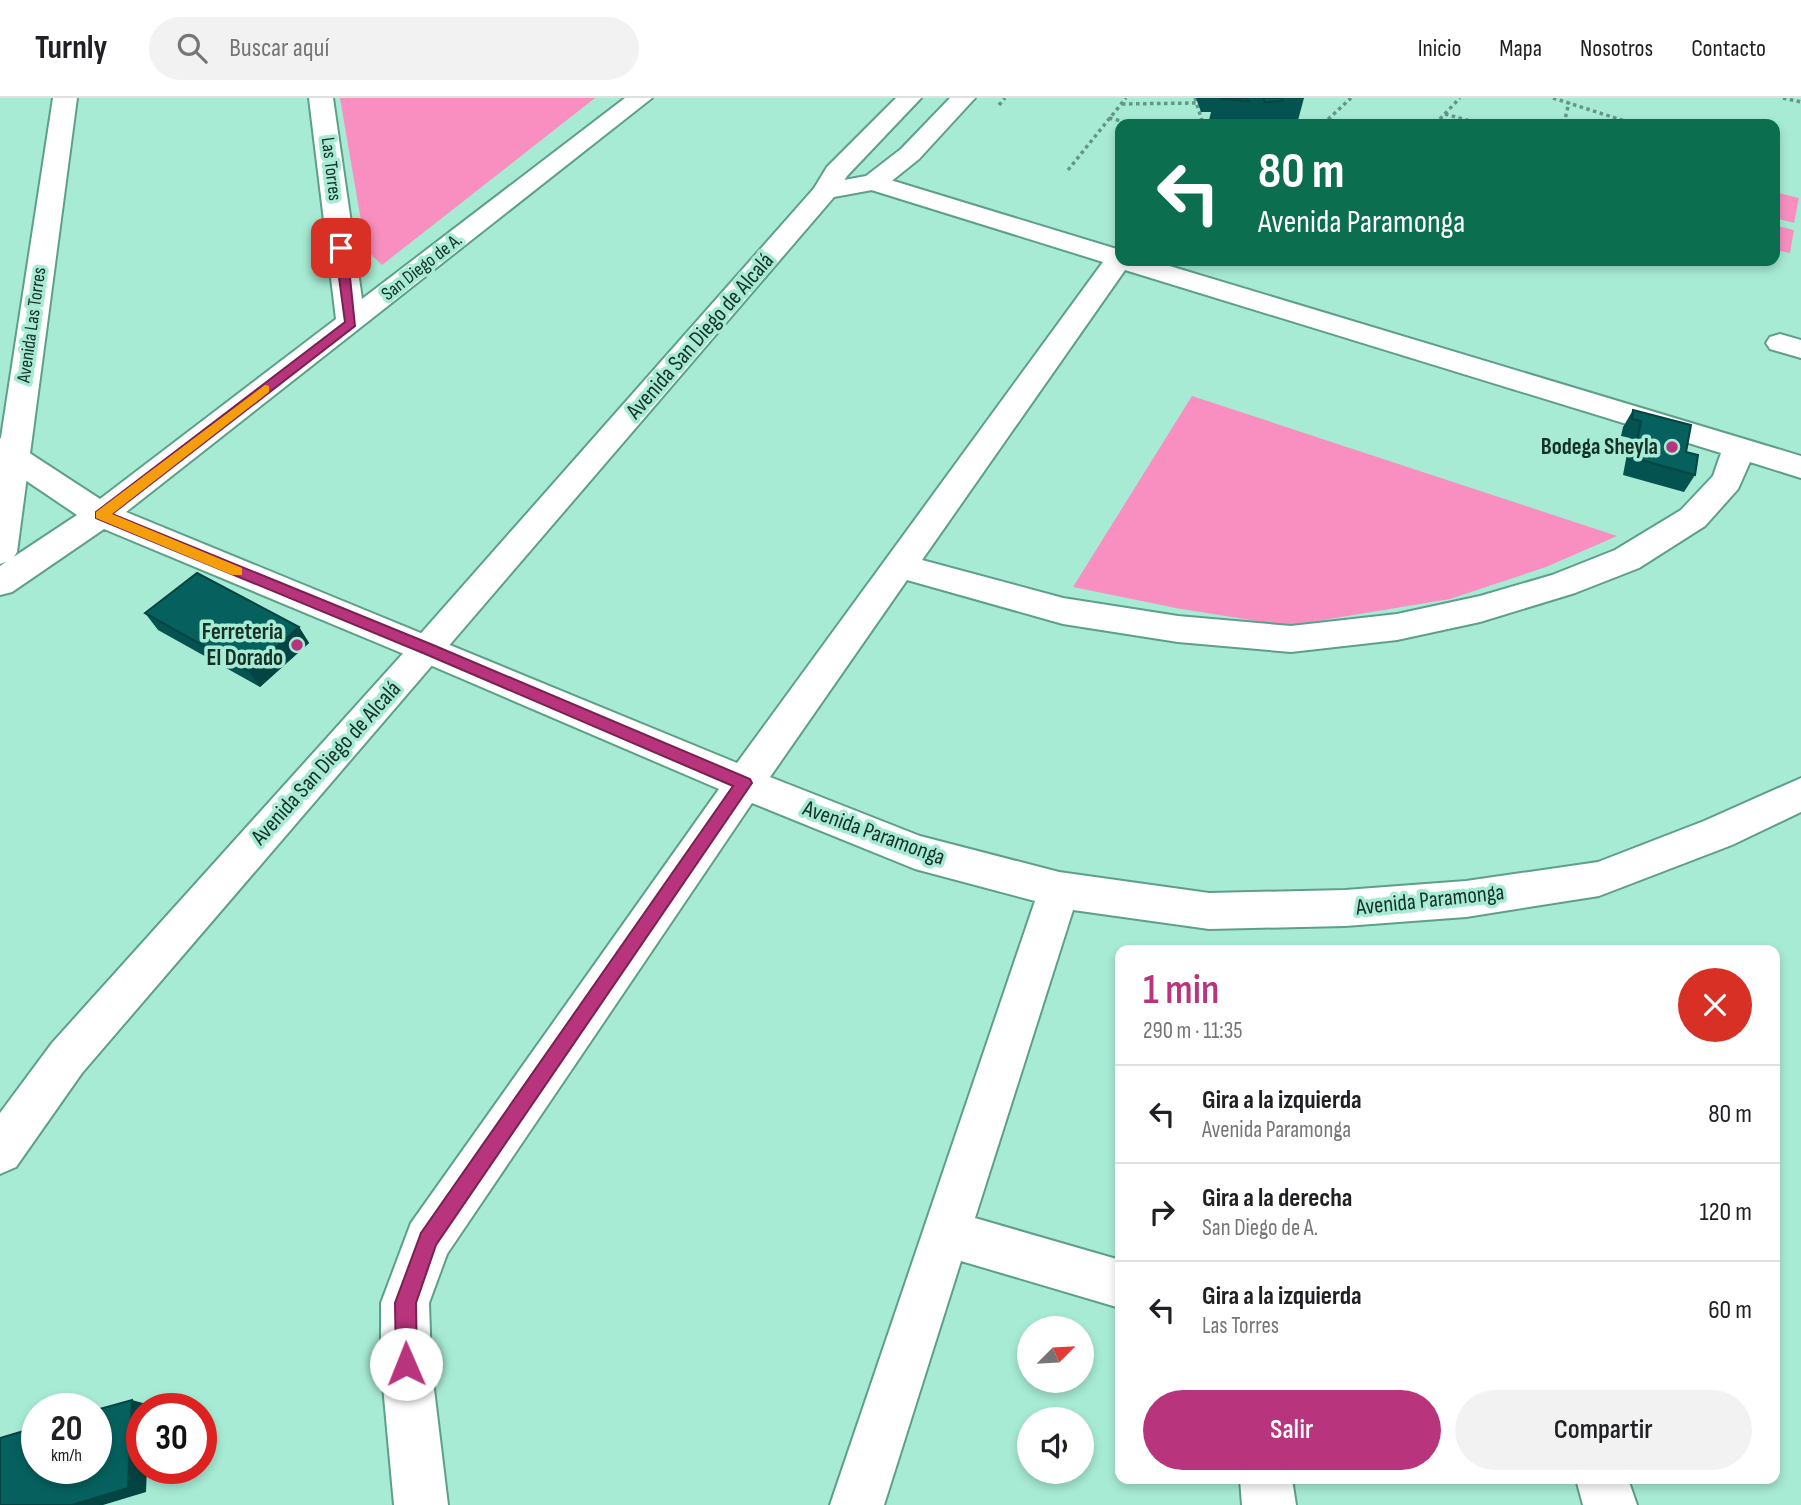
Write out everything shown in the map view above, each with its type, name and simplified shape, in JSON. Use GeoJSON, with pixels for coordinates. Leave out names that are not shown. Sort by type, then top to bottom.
{"type":"FeatureCollection","features":[{"type":"Feature","properties":{"kind":"street","name":"Avenida Las Torres"},"geometry":{"type":"LineString","coordinates":[[0,552],[6,451],[65,98]]}},
{"type":"Feature","properties":{"kind":"street","name":"Las Torres"},"geometry":{"type":"LineString","coordinates":[[321,98],[351,323]]}},
{"type":"Feature","properties":{"kind":"street","name":"San Diego de A."},"geometry":{"type":"LineString","coordinates":[[0,583],[101,515],[640,98]]}},
{"type":"Feature","properties":{"kind":"street","name":"Avenida San Diego de Alcalá"},"geometry":{"type":"LineString","coordinates":[[0,1151],[67,1058],[428,649],[826,190],[836,172],[909,98]]}},
{"type":"Feature","properties":{"kind":"street"},"geometry":{"type":"LineString","coordinates":[[874,183],[910,154],[964,98]]}},
{"type":"Feature","properties":{"kind":"street"},"geometry":{"type":"LineString","coordinates":[[826,190],[874,183],[1115,258]]}},
{"type":"Feature","properties":{"kind":"street"},"geometry":{"type":"LineString","coordinates":[[421,1505],[406,1364],[405,1303],[428,1240],[744,783],[1117,266]]}},
{"type":"Feature","properties":{"kind":"street"},"geometry":{"type":"LineString","coordinates":[[1141,266],[1801,467]]}},
{"type":"Feature","properties":{"kind":"street"},"geometry":{"type":"LineString","coordinates":[[899,566],[1063,611],[1178,629],[1291,639],[1397,627],[1492,605],[1563,584],[1627,559],[1693,518],[1727,481],[1739,448]]}},
{"type":"Feature","properties":{"kind":"street","name":"Avenida Paramonga"},"geometry":{"type":"LineString","coordinates":[[6,451],[101,515],[915,852],[1059,890],[1209,911],[1345,908],[1466,899],[1599,879],[1718,833],[1801,794]]}},
{"type":"Feature","properties":{"kind":"street"},"geometry":{"type":"LineString","coordinates":[[857,1505],[1059,890]]}},
{"type":"Feature","properties":{"kind":"street"},"geometry":{"type":"LineString","coordinates":[[946,1233],[1115,1283]]}},
{"type":"Feature","properties":{"kind":"street"},"geometry":{"type":"LineString","coordinates":[[1267,1484],[1269,1505]]}},
{"type":"Feature","properties":{"kind":"street"},"geometry":{"type":"LineString","coordinates":[[1604,1484],[1610,1505]]}},
{"type":"Feature","properties":{"kind":"path"},"geometry":{"type":"LineString","coordinates":[[1068,170],[1126,98]]}},
{"type":"Feature","properties":{"kind":"path"},"geometry":{"type":"LineString","coordinates":[[1195,98],[1201,119]]}},
{"type":"Feature","properties":{"kind":"path"},"geometry":{"type":"LineString","coordinates":[[1328,119],[1351,98]]}},
{"type":"Feature","properties":{"kind":"path"},"geometry":{"type":"LineString","coordinates":[[1440,119],[1460,98]]}},
{"type":"Feature","properties":{"kind":"path"},"geometry":{"type":"LineString","coordinates":[[1553,98],[1619,119]]}},
{"type":"Feature","properties":{"kind":"path"},"geometry":{"type":"LineString","coordinates":[[1783,98],[1801,102]]}},
{"type":"Feature","properties":{"kind":"path"},"geometry":{"type":"LineString","coordinates":[[1565,119],[1569,102]]}},
{"type":"Feature","properties":{"kind":"path"},"geometry":{"type":"LineString","coordinates":[[1121,104],[1196,103]]}},
{"type":"Feature","properties":{"kind":"path"},"geometry":{"type":"LineString","coordinates":[[1445,114],[1463,119]]}},
{"type":"Feature","properties":{"kind":"path"},"geometry":{"type":"LineString","coordinates":[[1109,118],[1115,119]]}},
{"type":"Feature","properties":{"kind":"shaded area"},"geometry":{"type":"Polygon","coordinates":[[[340,98],[595,98],[382,265],[366,250],[340,98]]]}},
{"type":"Feature","properties":{"kind":"shaded area"},"geometry":{"type":"Polygon","coordinates":[[[1780,193],[1799,198],[1794,223],[1780,219],[1780,193]]]}},
{"type":"Feature","properties":{"kind":"shaded area"},"geometry":{"type":"Polygon","coordinates":[[[1780,226],[1794,230],[1790,253],[1780,251],[1780,226]]]}},
{"type":"Feature","properties":{"kind":"shaded area"},"geometry":{"type":"Polygon","coordinates":[[[1192,396],[1617,536],[1546,567],[1450,599],[1287,626],[1176,608],[1073,587],[1192,396]]]}},
{"type":"Feature","properties":{"kind":"building"},"geometry":{"type":"Polygon","coordinates":[[[1247,98],[1249,101],[1221,99],[1247,98]]]}},
{"type":"Feature","properties":{"kind":"building"},"geometry":{"type":"Polygon","coordinates":[[[1263,98],[1281,98],[1283,101],[1265,102],[1263,98]]]}},
{"type":"Feature","properties":{"kind":"building"},"geometry":{"type":"Polygon","coordinates":[[[1633,410],[1691,425],[1686,452],[1698,455],[1695,475],[1634,458],[1641,421],[1632,419],[1633,410]]]}},
{"type":"Feature","properties":{"kind":"building"},"geometry":{"type":"Polygon","coordinates":[[[197,573],[299,627],[249,671],[145,613],[197,573]]]}},
{"type":"Feature","properties":{"kind":"building"},"geometry":{"type":"Polygon","coordinates":[[[126,1402],[128,1488],[72,1505],[0,1505],[0,1438],[21,1432],[21,1484],[112,1484],[112,1406],[126,1402]]]}},
{"type":"Feature","properties":{"kind":"slow traffic"},"geometry":{"type":"LineString","coordinates":[[237,572],[101,515],[265,389]]}},
{"type":"Feature","properties":{"kind":"place","name":"Bodega Sheyla"},"geometry":{"type":"Point","coordinates":[1672,447]}},
{"type":"Feature","properties":{"kind":"place","name":"Ferreteria El Dorado"},"geometry":{"type":"Point","coordinates":[297,645]}},
{"type":"Feature","properties":{"kind":"route"},"geometry":{"type":"LineString","coordinates":[[341,248],[351,323],[101,515],[376,630],[428,649],[744,783],[428,1240],[405,1303],[406,1364]]}}]}
